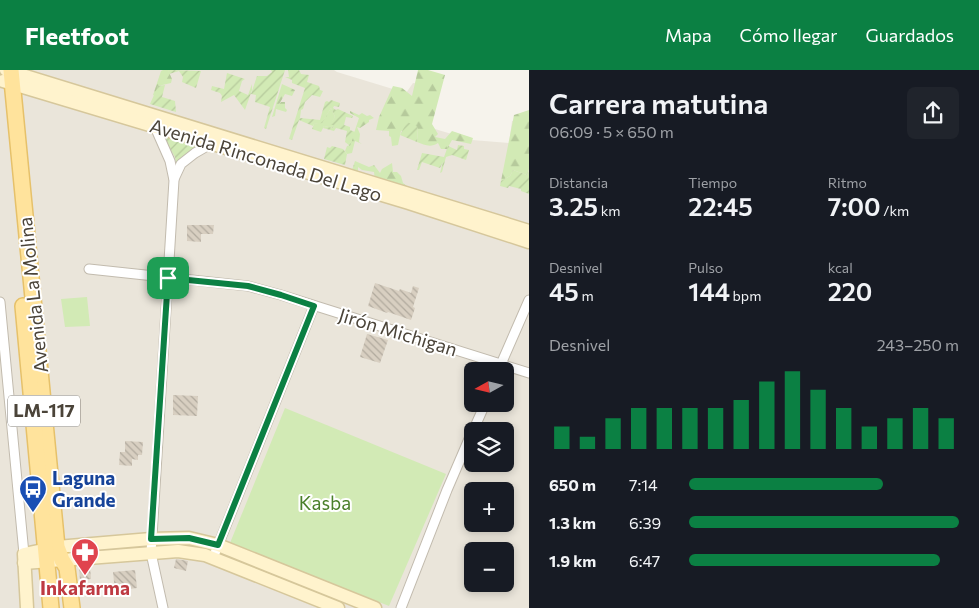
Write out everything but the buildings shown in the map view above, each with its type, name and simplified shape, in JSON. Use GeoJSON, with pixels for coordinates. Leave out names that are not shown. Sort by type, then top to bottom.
{"type":"FeatureCollection","features":[{"type":"Feature","properties":{"kind":"main road","name":"Avenida La Molina"},"geometry":{"type":"LineString","coordinates":[[7,74],[29,261],[53,554],[51,608]]}},
{"type":"Feature","properties":{"kind":"main road","name":"Avenida La Molina"},"geometry":{"type":"LineString","coordinates":[[7,74],[25,320],[53,554],[67,568],[72,608]]}},
{"type":"Feature","properties":{"kind":"main road"},"geometry":{"type":"LineString","coordinates":[[25,320],[29,261]]}},
{"type":"Feature","properties":{"kind":"street","name":"Avenida Rinconada Del Lago"},"geometry":{"type":"LineString","coordinates":[[7,74],[216,140],[529,230]]}},
{"type":"Feature","properties":{"kind":"street"},"geometry":{"type":"LineString","coordinates":[[156,122],[170,161],[174,180],[151,539],[151,553],[163,608]]}},
{"type":"Feature","properties":{"kind":"street","name":"Avenida Rinconada Del Lago"},"geometry":{"type":"LineString","coordinates":[[216,140],[529,242]]}},
{"type":"Feature","properties":{"kind":"street"},"geometry":{"type":"LineString","coordinates":[[174,180],[181,164],[216,140]]}},
{"type":"Feature","properties":{"kind":"street","name":"Jirón Michigan"},"geometry":{"type":"LineString","coordinates":[[89,268],[248,286],[281,295],[482,362]]}},
{"type":"Feature","properties":{"kind":"street"},"geometry":{"type":"LineString","coordinates":[[503,362],[529,300]]}},
{"type":"Feature","properties":{"kind":"street"},"geometry":{"type":"LineString","coordinates":[[0,302],[28,608]]}},
{"type":"Feature","properties":{"kind":"street"},"geometry":{"type":"LineString","coordinates":[[213,558],[314,306]]}},
{"type":"Feature","properties":{"kind":"street","name":"Jirón Michigan"},"geometry":{"type":"LineString","coordinates":[[514,370],[529,373]]}},
{"type":"Feature","properties":{"kind":"street"},"geometry":{"type":"LineString","coordinates":[[401,608],[464,453]]}},
{"type":"Feature","properties":{"kind":"street"},"geometry":{"type":"LineString","coordinates":[[24,559],[151,539],[189,538],[218,545],[375,608]]}},
{"type":"Feature","properties":{"kind":"street"},"geometry":{"type":"LineString","coordinates":[[53,554],[178,551],[205,555],[338,608]]}},
{"type":"Feature","properties":{"kind":"shaded area"},"geometry":{"type":"Polygon","coordinates":[[[0,70],[334,70],[406,93],[413,83],[438,85],[428,127],[472,140],[509,143],[512,121],[529,118],[529,608],[0,608],[0,70]]]}},
{"type":"Feature","properties":{"kind":"green space"},"geometry":{"type":"Polygon","coordinates":[[[163,70],[168,70],[172,79],[171,83],[158,86],[155,96],[153,95],[163,70]]]}},
{"type":"Feature","properties":{"kind":"green space"},"geometry":{"type":"Polygon","coordinates":[[[168,70],[201,71],[196,88],[182,82],[183,77],[179,71],[169,74],[168,70]]]}},
{"type":"Feature","properties":{"kind":"green space"},"geometry":{"type":"Polygon","coordinates":[[[271,70],[285,70],[266,129],[264,128],[270,107],[255,102],[256,95],[251,94],[257,76],[267,76],[272,72],[271,70]]]}},
{"type":"Feature","properties":{"kind":"green space"},"geometry":{"type":"Polygon","coordinates":[[[288,70],[299,70],[301,74],[309,75],[307,82],[319,86],[320,90],[323,91],[320,97],[312,95],[305,102],[300,118],[320,120],[325,102],[331,100],[340,103],[339,107],[334,106],[333,108],[353,116],[352,118],[346,117],[344,125],[350,127],[350,130],[355,132],[350,146],[345,142],[347,131],[336,128],[334,131],[323,128],[324,126],[333,128],[334,125],[329,125],[335,117],[331,108],[322,123],[314,124],[313,126],[299,120],[292,140],[289,139],[305,88],[292,83],[292,80],[285,77],[289,77],[288,70]]]}},
{"type":"Feature","properties":{"kind":"green space"},"geometry":{"type":"Polygon","coordinates":[[[418,70],[428,70],[445,75],[432,124],[438,134],[435,137],[445,139],[452,131],[473,138],[471,144],[452,140],[447,149],[441,149],[438,143],[430,146],[422,144],[417,142],[418,127],[401,131],[398,145],[392,146],[389,131],[376,130],[379,117],[393,86],[402,88],[412,96],[418,70]]]}},
{"type":"Feature","properties":{"kind":"green space"},"geometry":{"type":"Polygon","coordinates":[[[227,73],[245,79],[242,81],[239,91],[248,95],[252,84],[252,90],[245,110],[234,95],[221,102],[222,96],[220,93],[211,90],[212,86],[224,89],[227,73]]]}},
{"type":"Feature","properties":{"kind":"green space"},"geometry":{"type":"Polygon","coordinates":[[[282,84],[295,90],[292,96],[285,94],[278,106],[281,102],[285,102],[286,112],[276,109],[275,116],[272,117],[282,84]]]}},
{"type":"Feature","properties":{"kind":"green space"},"geometry":{"type":"Polygon","coordinates":[[[165,85],[162,97],[175,101],[176,112],[150,104],[158,86],[165,85]]]}},
{"type":"Feature","properties":{"kind":"green space"},"geometry":{"type":"Polygon","coordinates":[[[331,108],[335,117],[330,125],[334,125],[333,128],[324,126],[321,132],[312,129],[314,124],[322,122],[331,108]]]}},
{"type":"Feature","properties":{"kind":"green space"},"geometry":{"type":"Polygon","coordinates":[[[529,110],[529,169],[527,175],[513,170],[510,176],[501,181],[514,115],[529,110]]]}},
{"type":"Feature","properties":{"kind":"green space"},"geometry":{"type":"Polygon","coordinates":[[[350,111],[359,115],[362,113],[367,116],[370,115],[374,118],[360,128],[357,127],[360,134],[359,142],[362,144],[355,141],[352,153],[347,154],[345,151],[347,146],[350,145],[359,118],[350,113],[350,111]]]}},
{"type":"Feature","properties":{"kind":"green space"},"geometry":{"type":"Polygon","coordinates":[[[407,122],[418,127],[417,142],[400,135],[407,122]]]}},
{"type":"Feature","properties":{"kind":"green space"},"geometry":{"type":"Polygon","coordinates":[[[160,132],[200,143],[176,163],[175,157],[160,132]]]}},
{"type":"Feature","properties":{"kind":"green space"},"geometry":{"type":"Polygon","coordinates":[[[458,145],[464,146],[464,149],[469,150],[466,160],[452,155],[446,157],[442,172],[440,173],[443,162],[440,168],[422,162],[419,170],[417,170],[422,153],[444,157],[448,146],[457,150],[458,145]]]}},
{"type":"Feature","properties":{"kind":"green space"},"geometry":{"type":"Polygon","coordinates":[[[332,146],[343,149],[347,154],[345,165],[324,159],[327,147],[330,148],[332,146]]]}},
{"type":"Feature","properties":{"kind":"green space"},"geometry":{"type":"Polygon","coordinates":[[[355,161],[369,167],[374,165],[380,173],[382,169],[392,163],[393,172],[397,172],[401,176],[403,183],[408,187],[403,188],[375,180],[374,172],[362,170],[358,167],[358,171],[352,170],[355,161]]]}},
{"type":"Feature","properties":{"kind":"green space"},"geometry":{"type":"Polygon","coordinates":[[[513,170],[527,175],[529,171],[529,194],[521,191],[521,189],[500,186],[501,181],[510,176],[513,170]]]}},
{"type":"Feature","properties":{"kind":"green space"},"geometry":{"type":"Polygon","coordinates":[[[87,297],[90,326],[65,327],[61,299],[87,297]]]}},
{"type":"Feature","properties":{"kind":"green space","name":"Kasba"},"geometry":{"type":"Polygon","coordinates":[[[285,408],[446,474],[389,606],[230,543],[285,408]]]}},
{"type":"Feature","properties":{"kind":"place","name":"Laguna Grande"},"geometry":{"type":"Point","coordinates":[33,513]}},
{"type":"Feature","properties":{"kind":"place","name":"Inkafarma"},"geometry":{"type":"Point","coordinates":[85,576]}},
{"type":"Feature","properties":{"kind":"route"},"geometry":{"type":"LineString","coordinates":[[168,278],[248,286],[314,306],[218,545],[189,538],[151,539],[168,278]]}}]}
